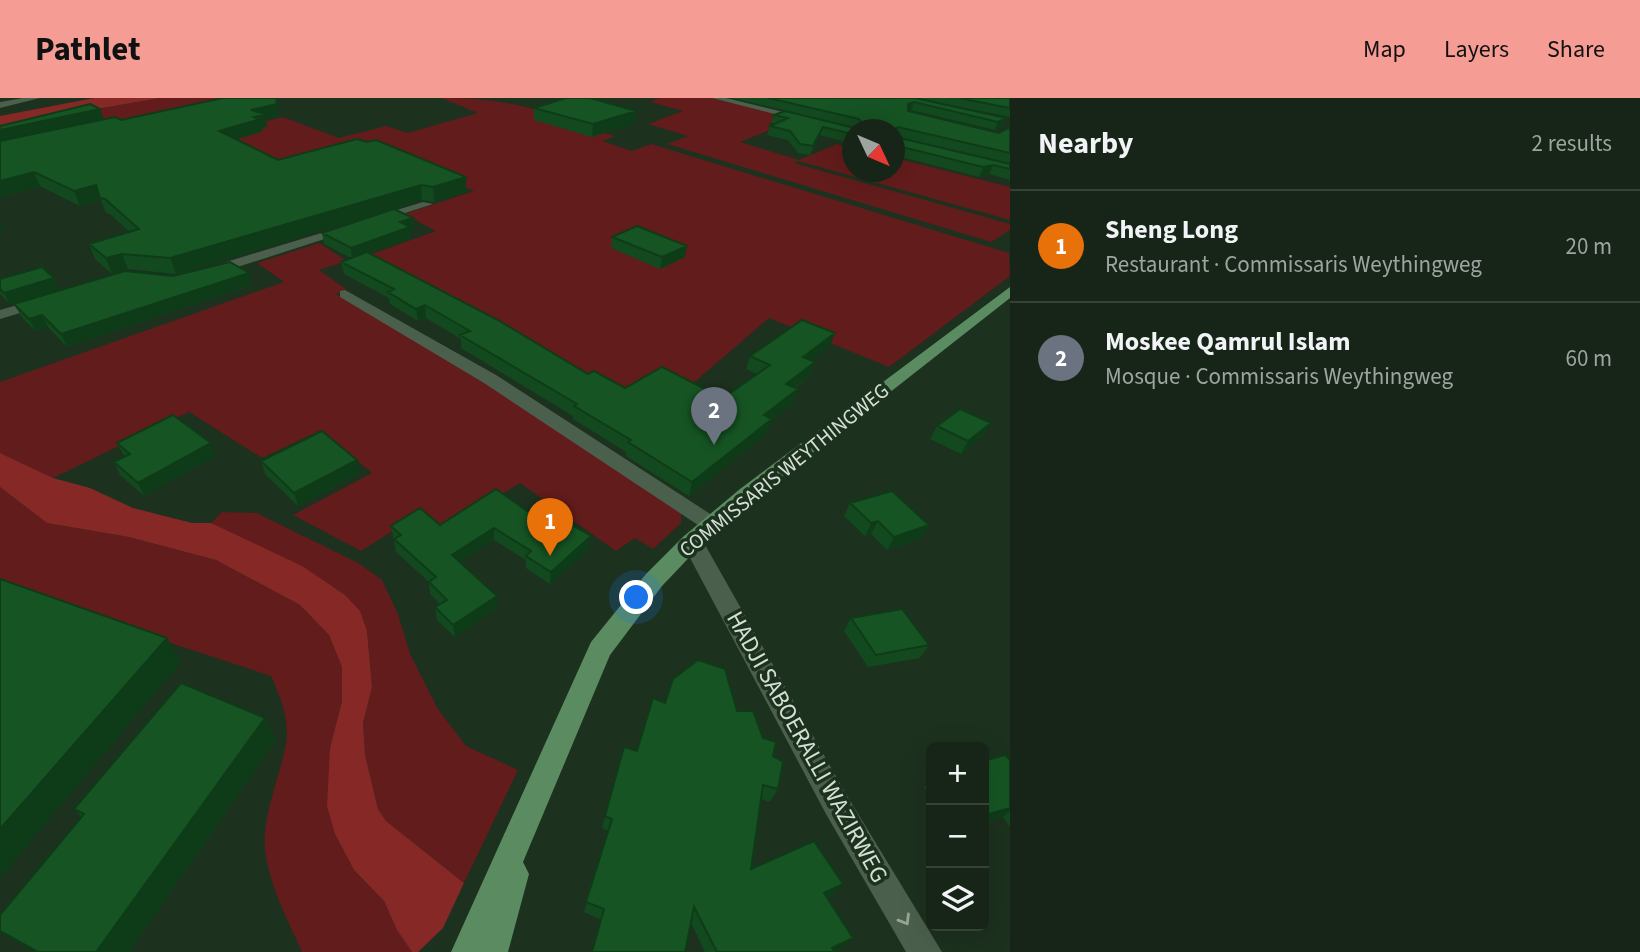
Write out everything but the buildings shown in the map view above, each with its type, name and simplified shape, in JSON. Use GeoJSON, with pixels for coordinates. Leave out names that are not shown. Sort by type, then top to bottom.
{"type":"FeatureCollection","features":[{"type":"Feature","properties":{"kind":"main road","name":"COMMISSARIS WEYTHINGWEG"},"geometry":{"type":"LineString","coordinates":[[537,792],[600,649],[654,580],[701,532],[1010,291]]}},
{"type":"Feature","properties":{"kind":"main road"},"geometry":{"type":"LineString","coordinates":[[468,952],[537,792]]}},
{"type":"Feature","properties":{"kind":"main road"},"geometry":{"type":"LineString","coordinates":[[491,952],[537,792]]}},
{"type":"Feature","properties":{"kind":"street"},"geometry":{"type":"LineString","coordinates":[[0,105],[36,98]]}},
{"type":"Feature","properties":{"kind":"street"},"geometry":{"type":"LineString","coordinates":[[716,98],[842,129]]}},
{"type":"Feature","properties":{"kind":"street"},"geometry":{"type":"LineString","coordinates":[[188,278],[245,263],[426,204]]}},
{"type":"Feature","properties":{"kind":"street"},"geometry":{"type":"LineString","coordinates":[[345,294],[490,379],[701,532]]}},
{"type":"Feature","properties":{"kind":"street"},"geometry":{"type":"LineString","coordinates":[[0,314],[64,295]]}},
{"type":"Feature","properties":{"kind":"street","name":"HADJI SABOERALLI WAZIRWEG"},"geometry":{"type":"LineString","coordinates":[[701,532],[836,804],[925,952]]}},
{"type":"Feature","properties":{"kind":"shaded area"},"geometry":{"type":"Polygon","coordinates":[[[94,98],[160,98],[73,113],[0,132],[0,116],[94,98]]]}},
{"type":"Feature","properties":{"kind":"shaded area"},"geometry":{"type":"Polygon","coordinates":[[[160,98],[245,98],[113,124],[99,116],[73,113],[160,98]]]}},
{"type":"Feature","properties":{"kind":"shaded area"},"geometry":{"type":"Polygon","coordinates":[[[441,98],[497,102],[537,110],[551,114],[546,116],[615,136],[602,141],[632,151],[651,144],[1009,253],[1010,276],[889,367],[769,318],[690,386],[623,397],[366,256],[436,231],[404,214],[474,191],[370,147],[284,170],[213,134],[283,117],[339,138],[386,126],[407,133],[478,113],[441,98]]]}},
{"type":"Feature","properties":{"kind":"shaded area"},"geometry":{"type":"Polygon","coordinates":[[[659,98],[711,98],[786,116],[769,123],[778,127],[740,142],[799,160],[837,144],[842,145],[842,173],[798,161],[794,163],[842,177],[842,182],[861,182],[1010,224],[1010,230],[991,242],[667,144],[688,136],[648,124],[683,111],[650,102],[659,98]]]}},
{"type":"Feature","properties":{"kind":"shaded area"},"geometry":{"type":"Polygon","coordinates":[[[905,161],[1010,187],[1010,220],[873,182],[905,182],[905,161]]]}},
{"type":"Feature","properties":{"kind":"shaded area"},"geometry":{"type":"Polygon","coordinates":[[[319,243],[347,261],[319,270],[346,289],[336,294],[485,381],[681,512],[681,523],[653,549],[635,538],[616,551],[520,483],[447,529],[424,511],[361,551],[293,515],[372,473],[321,430],[262,458],[189,412],[53,478],[0,453],[0,382],[284,282],[257,263],[319,243]]]}},
{"type":"Feature","properties":{"kind":"shaded area"},"geometry":{"type":"Polygon","coordinates":[[[0,453],[53,478],[90,488],[133,508],[192,523],[211,523],[302,566],[345,595],[360,611],[367,631],[372,687],[363,723],[365,755],[378,809],[386,821],[464,883],[443,928],[418,952],[412,952],[397,930],[384,901],[354,870],[335,834],[327,806],[330,748],[342,701],[342,667],[329,635],[300,605],[216,560],[129,537],[47,523],[0,487],[0,453]]]}},
{"type":"Feature","properties":{"kind":"shaded area"},"geometry":{"type":"Polygon","coordinates":[[[0,487],[47,523],[129,537],[216,560],[300,605],[329,635],[342,667],[342,701],[330,748],[335,834],[354,870],[384,901],[397,930],[412,952],[302,952],[275,889],[265,850],[266,823],[287,734],[283,708],[271,676],[0,587],[0,487]]]}},
{"type":"Feature","properties":{"kind":"shaded area"},"geometry":{"type":"Polygon","coordinates":[[[222,512],[257,513],[360,564],[382,580],[398,614],[410,654],[438,709],[466,746],[518,770],[464,883],[386,821],[378,809],[365,755],[363,723],[372,687],[367,631],[211,523],[222,512]]]}},
{"type":"Feature","properties":{"kind":"place","name":"Moskee Qamrul Islam"},"geometry":{"type":"Point","coordinates":[714,445]}},
{"type":"Feature","properties":{"kind":"place","name":"Sheng Long"},"geometry":{"type":"Point","coordinates":[550,556]}}]}
